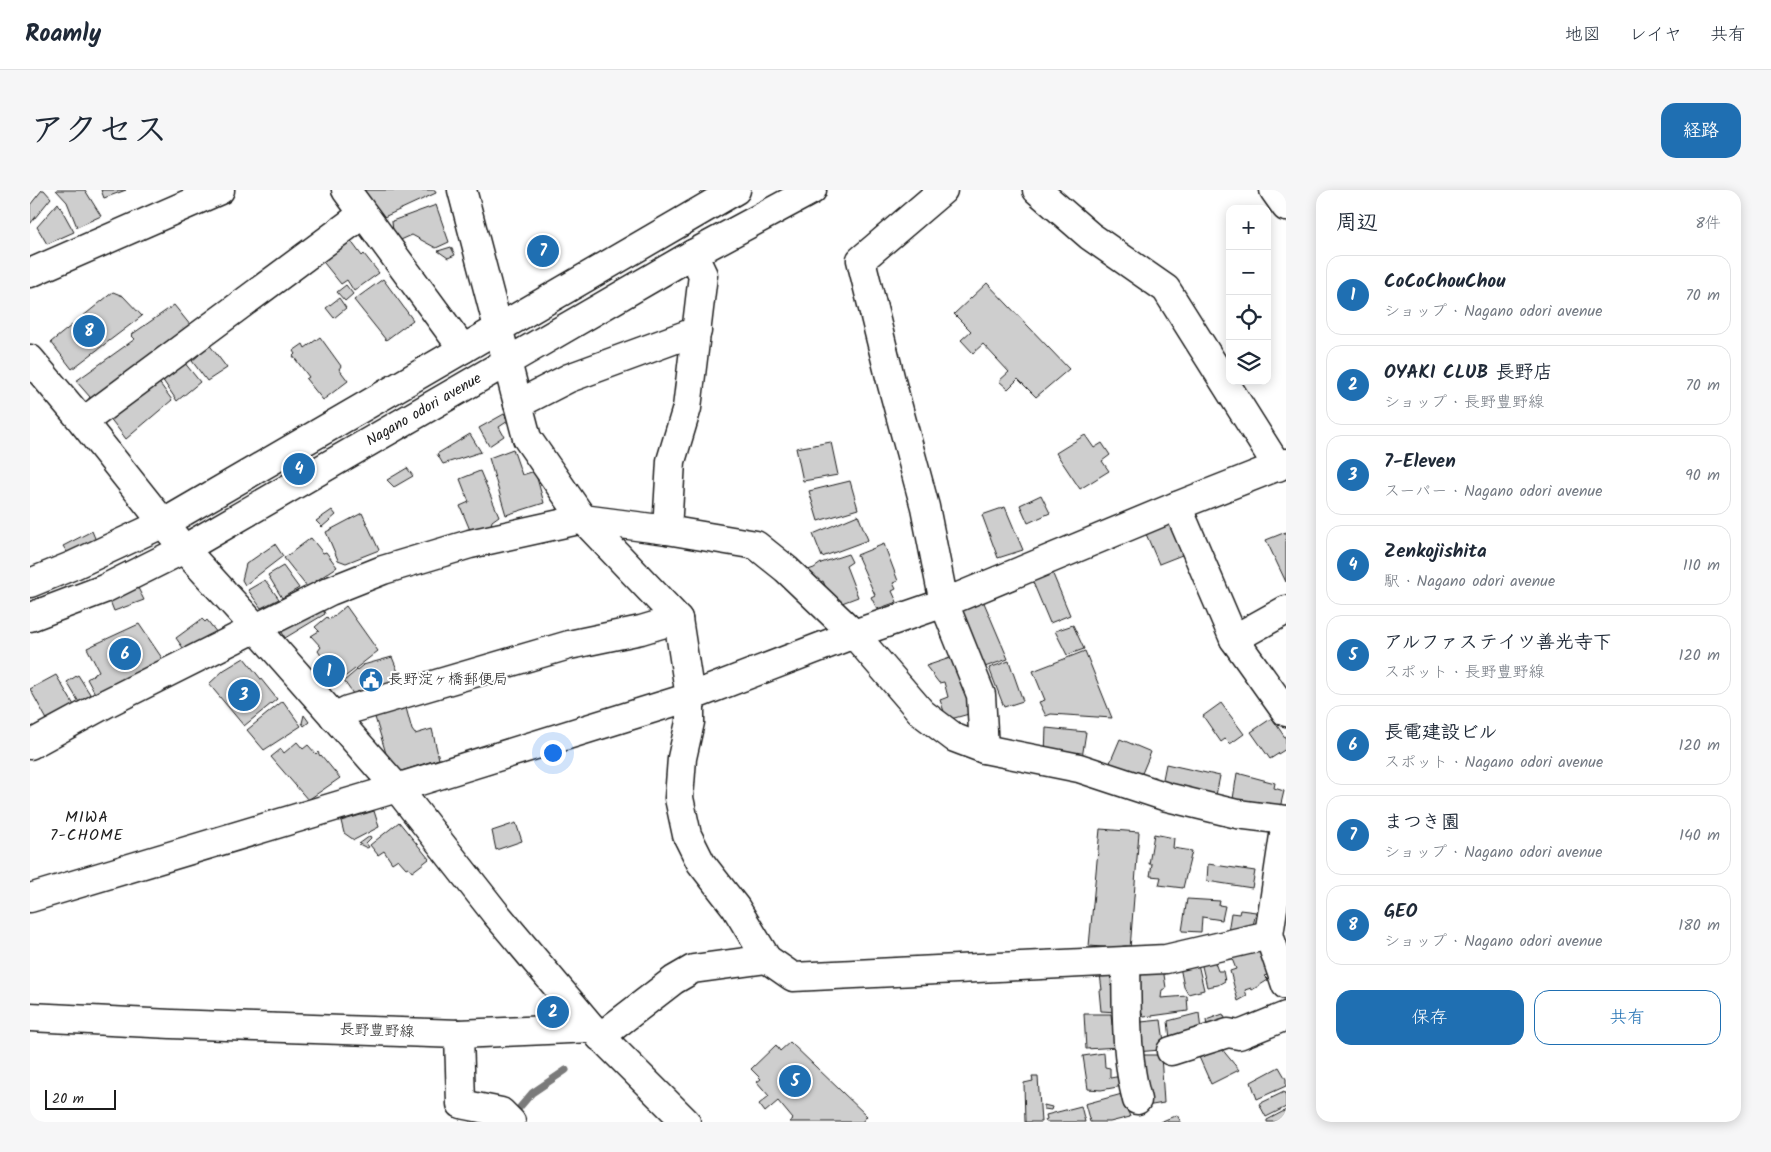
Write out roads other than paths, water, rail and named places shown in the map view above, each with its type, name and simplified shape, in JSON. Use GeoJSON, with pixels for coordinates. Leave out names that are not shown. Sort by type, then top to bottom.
{"type":"FeatureCollection","features":[{"type":"Feature","properties":{"kind":"street"},"geometry":{"type":"LineString","coordinates":[[30,273],[220,190]]}},
{"type":"Feature","properties":{"kind":"street"},"geometry":{"type":"LineString","coordinates":[[346,190],[463,349]]}},
{"type":"Feature","properties":{"kind":"street"},"geometry":{"type":"LineString","coordinates":[[462,190],[527,438],[583,519],[678,619],[690,697],[690,722],[682,758],[679,798],[687,835],[701,862],[736,908],[767,959],[793,977],[1166,959],[1269,935]]}},
{"type":"Feature","properties":{"kind":"street","name":"Nagano odori avenue"},"geometry":{"type":"LineString","coordinates":[[30,617],[104,589],[184,549],[693,254],[812,190]]}},
{"type":"Feature","properties":{"kind":"street"},"geometry":{"type":"LineString","coordinates":[[943,190],[862,260],[891,381],[925,507],[944,603],[981,695],[984,749]]}},
{"type":"Feature","properties":{"kind":"street"},"geometry":{"type":"LineString","coordinates":[[30,898],[397,788],[690,697],[854,634],[944,603],[1177,506],[1282,465],[1166,289],[1090,236],[1037,190]]}},
{"type":"Feature","properties":{"kind":"street"},"geometry":{"type":"LineString","coordinates":[[1274,190],[1286,207]]}},
{"type":"Feature","properties":{"kind":"street"},"geometry":{"type":"LineString","coordinates":[[30,583],[74,565],[164,523],[463,349],[726,192]]}},
{"type":"Feature","properties":{"kind":"street"},"geometry":{"type":"LineString","coordinates":[[83,422],[364,214]]}},
{"type":"Feature","properties":{"kind":"street"},"geometry":{"type":"LineString","coordinates":[[667,530],[672,461],[686,408],[703,275],[693,254]]}},
{"type":"Feature","properties":{"kind":"street"},"geometry":{"type":"LineString","coordinates":[[518,404],[569,378],[697,331]]}},
{"type":"Feature","properties":{"kind":"street"},"geometry":{"type":"LineString","coordinates":[[30,359],[83,422],[184,549],[397,788],[496,914],[596,1032],[686,1122]]}},
{"type":"Feature","properties":{"kind":"street"},"geometry":{"type":"LineString","coordinates":[[1177,506],[1234,640],[1286,712]]}},
{"type":"Feature","properties":{"kind":"street"},"geometry":{"type":"LineString","coordinates":[[30,745],[107,703],[330,591],[383,570],[470,544],[583,519],[667,530],[756,545],[786,569],[854,634],[922,713],[955,738],[984,749],[1079,768],[1167,797],[1237,814],[1286,821],[1269,935],[1286,985]]}},
{"type":"Feature","properties":{"kind":"street"},"geometry":{"type":"LineString","coordinates":[[1234,640],[1286,610]]}},
{"type":"Feature","properties":{"kind":"street"},"geometry":{"type":"LineString","coordinates":[[334,717],[348,710],[569,645],[641,630],[678,619]]}},
{"type":"Feature","properties":{"kind":"street"},"geometry":{"type":"LineString","coordinates":[[596,1032],[693,969],[767,959]]}},
{"type":"Feature","properties":{"kind":"street"},"geometry":{"type":"LineString","coordinates":[[1126,961],[1132,1082],[1137,1100]]}},
{"type":"Feature","properties":{"kind":"street"},"geometry":{"type":"LineString","coordinates":[[1171,1051],[1228,1033],[1239,1035],[1286,1016]]}},
{"type":"Feature","properties":{"kind":"street","name":"長野豊野線"},"geometry":{"type":"LineString","coordinates":[[30,1017],[459,1034],[596,1032]]}},
{"type":"Feature","properties":{"kind":"street"},"geometry":{"type":"LineString","coordinates":[[459,1034],[461,1104],[504,1119]]}},
{"type":"Feature","properties":{"kind":"waterway"},"geometry":{"type":"LineString","coordinates":[[517,1117],[515,1113],[532,1093],[566,1070]]}},
{"type":"Feature","properties":{"kind":"place","name":"まつき園"},"geometry":{"type":"Point","coordinates":[543,251]}},
{"type":"Feature","properties":{"kind":"place","name":"GEO"},"geometry":{"type":"Point","coordinates":[89,331]}},
{"type":"Feature","properties":{"kind":"place","name":"Zenkojishita"},"geometry":{"type":"Point","coordinates":[299,469]}},
{"type":"Feature","properties":{"kind":"place","name":"長電建設ビル"},"geometry":{"type":"Point","coordinates":[125,654]}},
{"type":"Feature","properties":{"kind":"place","name":"CoCoChouChou"},"geometry":{"type":"Point","coordinates":[329,671]}},
{"type":"Feature","properties":{"kind":"place","name":"長野淀ヶ橋郵便局"},"geometry":{"type":"Point","coordinates":[371,680]}},
{"type":"Feature","properties":{"kind":"place","name":"7-Eleven"},"geometry":{"type":"Point","coordinates":[244,695]}},
{"type":"Feature","properties":{"kind":"place","name":"OYAKI CLUB 長野店"},"geometry":{"type":"Point","coordinates":[553,1012]}},
{"type":"Feature","properties":{"kind":"place","name":"アルファステイツ善光寺下"},"geometry":{"type":"Point","coordinates":[795,1081]}},
{"type":"Feature","properties":{"kind":"district","name":"MIWA 7-CHOME"},"geometry":{"type":"Point","coordinates":[87,826]}}]}
